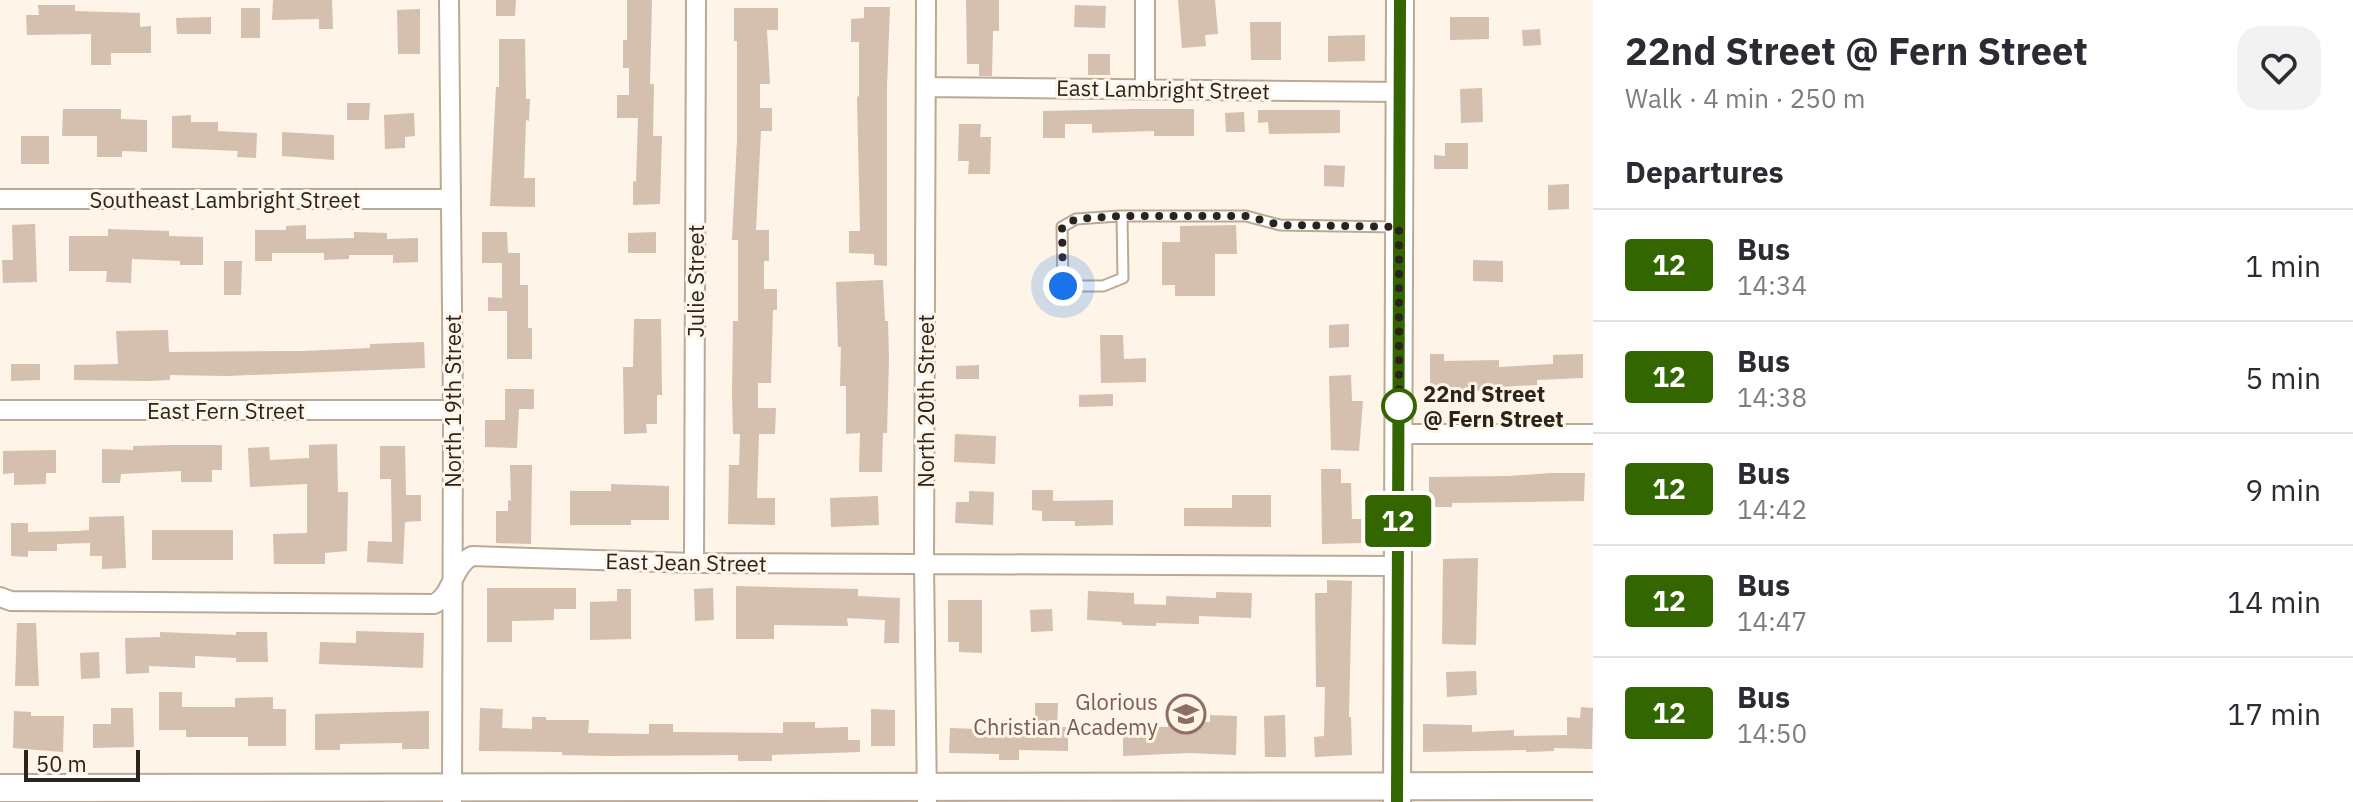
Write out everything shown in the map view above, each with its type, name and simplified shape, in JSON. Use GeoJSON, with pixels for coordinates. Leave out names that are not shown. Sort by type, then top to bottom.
{"type":"FeatureCollection","features":[{"type":"Feature","properties":{"kind":"street","name":"North 19th Street"},"geometry":{"type":"LineString","coordinates":[[449,0],[453,410],[452,796]]}},
{"type":"Feature","properties":{"kind":"street","name":"Julie Street"},"geometry":{"type":"LineString","coordinates":[[694,563],[696,0]]}},
{"type":"Feature","properties":{"kind":"street","name":"North 20th Street"},"geometry":{"type":"LineString","coordinates":[[926,0],[924,564],[927,795]]}},
{"type":"Feature","properties":{"kind":"street"},"geometry":{"type":"LineString","coordinates":[[1145,0],[1145,89]]}},
{"type":"Feature","properties":{"kind":"street"},"geometry":{"type":"LineString","coordinates":[[1397,794],[1400,0]]}},
{"type":"Feature","properties":{"kind":"street","name":"East Lambright Street"},"geometry":{"type":"LineString","coordinates":[[926,87],[1400,92]]}},
{"type":"Feature","properties":{"kind":"street","name":"Southeast Lambright Street"},"geometry":{"type":"LineString","coordinates":[[0,199],[450,199]]}},
{"type":"Feature","properties":{"kind":"street","name":"East Fern Street"},"geometry":{"type":"LineString","coordinates":[[0,410],[453,410]]}},
{"type":"Feature","properties":{"kind":"street"},"geometry":{"type":"LineString","coordinates":[[1399,434],[1593,434]]}},
{"type":"Feature","properties":{"kind":"street","name":"East Jean Street"},"geometry":{"type":"LineString","coordinates":[[0,597],[11,601],[434,604],[442,600],[464,560],[472,556],[694,563],[1398,566]]}},
{"type":"Feature","properties":{"kind":"street"},"geometry":{"type":"LineString","coordinates":[[0,788],[216,796],[452,796],[1397,794],[1593,786]]}},
{"type":"Feature","properties":{"kind":"lane"},"geometry":{"type":"LineString","coordinates":[[1122,216],[1123,278],[1103,286],[1063,286],[1062,227],[1076,219],[1122,216],[1246,216],[1280,225],[1399,227]]}},
{"type":"Feature","properties":{"kind":"building"},"geometry":{"type":"Polygon","coordinates":[[[273,0],[332,0],[333,29],[319,29],[319,19],[272,20],[273,0]]]}},
{"type":"Feature","properties":{"kind":"building"},"geometry":{"type":"Polygon","coordinates":[[[496,0],[516,0],[515,16],[496,16],[496,0]]]}},
{"type":"Feature","properties":{"kind":"building"},"geometry":{"type":"Polygon","coordinates":[[[627,0],[652,0],[650,84],[654,84],[653,136],[662,136],[660,204],[633,205],[638,118],[617,118],[617,95],[629,95],[629,68],[623,68],[627,0]]]}},
{"type":"Feature","properties":{"kind":"building"},"geometry":{"type":"Polygon","coordinates":[[[966,0],[999,0],[999,31],[993,31],[992,76],[979,76],[979,64],[967,64],[966,0]]]}},
{"type":"Feature","properties":{"kind":"building"},"geometry":{"type":"Polygon","coordinates":[[[1178,0],[1215,0],[1218,34],[1205,35],[1206,46],[1182,48],[1178,0]]]}},
{"type":"Feature","properties":{"kind":"building"},"geometry":{"type":"Polygon","coordinates":[[[38,5],[75,5],[75,11],[140,13],[140,27],[151,26],[151,53],[111,53],[111,65],[91,65],[91,34],[27,35],[26,15],[39,15],[38,5]]]}},
{"type":"Feature","properties":{"kind":"building"},"geometry":{"type":"Polygon","coordinates":[[[1075,5],[1106,6],[1105,28],[1074,27],[1075,5]]]}},
{"type":"Feature","properties":{"kind":"building"},"geometry":{"type":"Polygon","coordinates":[[[864,7],[890,7],[887,266],[874,265],[874,254],[849,253],[849,231],[860,231],[859,42],[851,42],[851,19],[864,18],[864,7]]]}},
{"type":"Feature","properties":{"kind":"building"},"geometry":{"type":"Polygon","coordinates":[[[241,8],[260,8],[260,38],[241,38],[241,8]]]}},
{"type":"Feature","properties":{"kind":"building"},"geometry":{"type":"Polygon","coordinates":[[[734,8],[778,8],[778,30],[767,30],[770,84],[760,84],[760,108],[772,108],[772,131],[761,131],[756,230],[769,230],[769,261],[764,261],[764,289],[777,289],[777,310],[773,310],[771,383],[758,383],[758,408],[776,408],[775,434],[759,434],[757,498],[775,498],[775,525],[728,524],[729,465],[739,465],[740,434],[733,434],[732,393],[733,321],[738,321],[738,240],[732,240],[737,140],[734,8]]]}},
{"type":"Feature","properties":{"kind":"building"},"geometry":{"type":"Polygon","coordinates":[[[420,9],[420,54],[398,54],[397,10],[420,9]]]}},
{"type":"Feature","properties":{"kind":"building"},"geometry":{"type":"Polygon","coordinates":[[[211,17],[211,34],[177,34],[176,18],[211,17]]]}},
{"type":"Feature","properties":{"kind":"building"},"geometry":{"type":"Polygon","coordinates":[[[1450,17],[1489,17],[1489,39],[1450,40],[1450,17]]]}},
{"type":"Feature","properties":{"kind":"building"},"geometry":{"type":"Polygon","coordinates":[[[1250,22],[1281,22],[1281,60],[1251,60],[1250,22]]]}},
{"type":"Feature","properties":{"kind":"building"},"geometry":{"type":"Polygon","coordinates":[[[1540,29],[1541,45],[1523,46],[1522,30],[1540,29]]]}},
{"type":"Feature","properties":{"kind":"building"},"geometry":{"type":"Polygon","coordinates":[[[1365,35],[1365,61],[1328,62],[1328,36],[1365,35]]]}},
{"type":"Feature","properties":{"kind":"building"},"geometry":{"type":"Polygon","coordinates":[[[499,39],[525,39],[526,99],[530,99],[524,178],[535,178],[535,207],[490,206],[496,87],[499,87],[499,39]]]}},
{"type":"Feature","properties":{"kind":"building"},"geometry":{"type":"Polygon","coordinates":[[[1088,54],[1110,54],[1110,75],[1088,75],[1088,54]]]}},
{"type":"Feature","properties":{"kind":"building"},"geometry":{"type":"Polygon","coordinates":[[[1482,88],[1483,122],[1461,123],[1460,89],[1482,88]]]}},
{"type":"Feature","properties":{"kind":"building"},"geometry":{"type":"Polygon","coordinates":[[[347,103],[370,103],[369,120],[347,120],[347,103]]]}},
{"type":"Feature","properties":{"kind":"building"},"geometry":{"type":"Polygon","coordinates":[[[63,109],[121,109],[121,119],[147,120],[147,152],[122,151],[122,157],[97,157],[97,136],[62,136],[63,109]]]}},
{"type":"Feature","properties":{"kind":"building"},"geometry":{"type":"Polygon","coordinates":[[[1194,109],[1194,136],[1154,136],[1154,131],[1092,133],[1092,124],[1065,124],[1065,138],[1043,138],[1043,111],[1194,109]]]}},
{"type":"Feature","properties":{"kind":"building"},"geometry":{"type":"Polygon","coordinates":[[[1258,110],[1340,110],[1340,133],[1269,134],[1268,122],[1258,123],[1258,110]]]}},
{"type":"Feature","properties":{"kind":"building"},"geometry":{"type":"Polygon","coordinates":[[[1244,112],[1245,132],[1226,132],[1225,113],[1244,112]]]}},
{"type":"Feature","properties":{"kind":"building"},"geometry":{"type":"Polygon","coordinates":[[[414,113],[415,136],[405,137],[405,148],[385,149],[384,115],[414,113]]]}},
{"type":"Feature","properties":{"kind":"building"},"geometry":{"type":"Polygon","coordinates":[[[191,115],[191,122],[218,122],[218,131],[257,133],[256,158],[237,157],[238,151],[172,148],[172,116],[191,115]]]}},
{"type":"Feature","properties":{"kind":"building"},"geometry":{"type":"Polygon","coordinates":[[[959,124],[981,124],[980,137],[991,137],[990,174],[968,174],[969,161],[958,161],[959,124]]]}},
{"type":"Feature","properties":{"kind":"building"},"geometry":{"type":"Polygon","coordinates":[[[282,132],[334,135],[334,160],[282,156],[282,132]]]}},
{"type":"Feature","properties":{"kind":"building"},"geometry":{"type":"Polygon","coordinates":[[[21,136],[49,136],[49,164],[21,164],[21,136]]]}},
{"type":"Feature","properties":{"kind":"building"},"geometry":{"type":"Polygon","coordinates":[[[1445,143],[1468,143],[1468,169],[1434,169],[1434,155],[1445,156],[1445,143]]]}},
{"type":"Feature","properties":{"kind":"building"},"geometry":{"type":"Polygon","coordinates":[[[1324,165],[1345,166],[1344,187],[1324,186],[1324,165]]]}},
{"type":"Feature","properties":{"kind":"building"},"geometry":{"type":"Polygon","coordinates":[[[1569,184],[1569,209],[1548,210],[1548,185],[1569,184]]]}},
{"type":"Feature","properties":{"kind":"building"},"geometry":{"type":"Polygon","coordinates":[[[35,224],[37,282],[3,283],[2,260],[13,260],[12,225],[35,224]]]}},
{"type":"Feature","properties":{"kind":"building"},"geometry":{"type":"Polygon","coordinates":[[[306,225],[306,239],[354,238],[354,232],[387,233],[387,239],[418,238],[418,262],[393,263],[393,255],[349,255],[349,259],[324,260],[324,253],[272,253],[272,261],[255,261],[255,230],[286,230],[286,226],[306,225]]]}},
{"type":"Feature","properties":{"kind":"building"},"geometry":{"type":"Polygon","coordinates":[[[1236,225],[1237,254],[1215,254],[1215,296],[1175,296],[1175,285],[1162,285],[1162,242],[1180,242],[1180,226],[1236,225]]]}},
{"type":"Feature","properties":{"kind":"building"},"geometry":{"type":"Polygon","coordinates":[[[108,229],[169,231],[169,236],[203,237],[203,265],[132,259],[131,283],[106,282],[107,271],[69,271],[69,236],[108,236],[108,229]]]}},
{"type":"Feature","properties":{"kind":"building"},"geometry":{"type":"Polygon","coordinates":[[[482,232],[507,232],[508,253],[520,253],[520,285],[528,285],[532,359],[507,359],[507,311],[488,311],[488,297],[502,298],[502,263],[482,263],[482,232]]]}},
{"type":"Feature","properties":{"kind":"building"},"geometry":{"type":"Polygon","coordinates":[[[656,232],[656,253],[628,253],[628,233],[656,232]]]}},
{"type":"Feature","properties":{"kind":"building"},"geometry":{"type":"Polygon","coordinates":[[[1473,260],[1503,261],[1503,282],[1473,281],[1473,260]]]}},
{"type":"Feature","properties":{"kind":"building"},"geometry":{"type":"Polygon","coordinates":[[[224,261],[242,261],[241,295],[224,295],[224,261]]]}},
{"type":"Feature","properties":{"kind":"building"},"geometry":{"type":"Polygon","coordinates":[[[883,280],[889,359],[887,433],[883,433],[882,472],[859,472],[860,433],[846,434],[846,386],[840,386],[841,347],[838,347],[836,282],[883,280]]]}},
{"type":"Feature","properties":{"kind":"building"},"geometry":{"type":"Polygon","coordinates":[[[634,319],[661,319],[662,395],[657,395],[657,424],[646,424],[647,433],[624,434],[623,367],[633,367],[634,319]]]}},
{"type":"Feature","properties":{"kind":"building"},"geometry":{"type":"Polygon","coordinates":[[[1349,324],[1349,347],[1329,348],[1329,325],[1349,324]]]}},
{"type":"Feature","properties":{"kind":"building"},"geometry":{"type":"Polygon","coordinates":[[[168,330],[169,352],[303,351],[424,342],[425,368],[227,376],[170,375],[170,380],[148,381],[74,380],[74,365],[118,364],[116,331],[168,330]]]}},
{"type":"Feature","properties":{"kind":"building"},"geometry":{"type":"Polygon","coordinates":[[[1100,335],[1123,335],[1124,359],[1146,358],[1146,382],[1101,383],[1100,335]]]}},
{"type":"Feature","properties":{"kind":"building"},"geometry":{"type":"Polygon","coordinates":[[[1430,354],[1444,354],[1444,361],[1499,360],[1499,367],[1553,364],[1553,355],[1583,354],[1583,378],[1537,380],[1537,385],[1499,387],[1499,391],[1430,390],[1430,354]]]}},
{"type":"Feature","properties":{"kind":"building"},"geometry":{"type":"Polygon","coordinates":[[[11,364],[40,364],[40,380],[11,381],[11,364]]]}},
{"type":"Feature","properties":{"kind":"building"},"geometry":{"type":"Polygon","coordinates":[[[979,365],[979,379],[956,379],[956,366],[979,365]]]}},
{"type":"Feature","properties":{"kind":"building"},"geometry":{"type":"Polygon","coordinates":[[[1351,375],[1352,401],[1363,401],[1359,451],[1331,450],[1329,376],[1351,375]]]}},
{"type":"Feature","properties":{"kind":"building"},"geometry":{"type":"Polygon","coordinates":[[[505,389],[534,389],[534,409],[519,409],[517,448],[485,447],[485,420],[505,420],[505,389]]]}},
{"type":"Feature","properties":{"kind":"building"},"geometry":{"type":"Polygon","coordinates":[[[1113,394],[1113,406],[1079,407],[1079,395],[1113,394]]]}},
{"type":"Feature","properties":{"kind":"building"},"geometry":{"type":"Polygon","coordinates":[[[955,434],[996,436],[995,464],[954,462],[955,434]]]}},
{"type":"Feature","properties":{"kind":"building"},"geometry":{"type":"Polygon","coordinates":[[[337,444],[338,492],[348,492],[347,551],[325,553],[325,564],[274,564],[273,534],[307,533],[307,484],[250,487],[248,448],[269,447],[270,460],[309,458],[309,445],[337,444]]]}},
{"type":"Feature","properties":{"kind":"building"},"geometry":{"type":"Polygon","coordinates":[[[222,445],[222,470],[212,470],[212,482],[181,482],[181,471],[121,474],[120,483],[102,483],[102,449],[133,450],[133,446],[222,445]]]}},
{"type":"Feature","properties":{"kind":"building"},"geometry":{"type":"Polygon","coordinates":[[[380,446],[405,446],[406,495],[421,495],[421,521],[405,522],[403,564],[367,562],[368,541],[392,542],[391,479],[380,479],[380,446]]]}},
{"type":"Feature","properties":{"kind":"building"},"geometry":{"type":"Polygon","coordinates":[[[56,450],[56,473],[46,473],[46,484],[14,485],[14,473],[3,474],[3,451],[56,450]]]}},
{"type":"Feature","properties":{"kind":"building"},"geometry":{"type":"Polygon","coordinates":[[[510,465],[532,465],[531,544],[496,543],[496,511],[508,511],[508,500],[511,501],[510,465]]]}},
{"type":"Feature","properties":{"kind":"building"},"geometry":{"type":"Polygon","coordinates":[[[1321,469],[1341,469],[1341,483],[1351,483],[1352,519],[1362,519],[1362,543],[1322,544],[1321,469]]]}},
{"type":"Feature","properties":{"kind":"building"},"geometry":{"type":"Polygon","coordinates":[[[1585,473],[1584,501],[1452,503],[1452,507],[1429,507],[1429,477],[1585,473]]]}},
{"type":"Feature","properties":{"kind":"building"},"geometry":{"type":"Polygon","coordinates":[[[611,484],[669,486],[669,520],[631,520],[631,525],[570,525],[570,491],[611,491],[611,484]]]}},
{"type":"Feature","properties":{"kind":"building"},"geometry":{"type":"Polygon","coordinates":[[[1032,490],[1053,490],[1053,501],[1113,500],[1113,525],[1075,526],[1075,521],[1042,521],[1042,511],[1032,510],[1032,490]]]}},
{"type":"Feature","properties":{"kind":"building"},"geometry":{"type":"Polygon","coordinates":[[[969,491],[994,492],[993,525],[955,523],[956,502],[969,502],[969,491]]]}},
{"type":"Feature","properties":{"kind":"building"},"geometry":{"type":"Polygon","coordinates":[[[1232,495],[1271,495],[1271,527],[1184,526],[1184,508],[1232,508],[1232,495]]]}},
{"type":"Feature","properties":{"kind":"building"},"geometry":{"type":"Polygon","coordinates":[[[878,496],[879,525],[831,527],[830,498],[878,496]]]}},
{"type":"Feature","properties":{"kind":"building"},"geometry":{"type":"Polygon","coordinates":[[[124,516],[126,568],[102,569],[102,556],[90,556],[90,543],[57,544],[57,551],[28,551],[28,557],[11,556],[11,523],[28,523],[28,532],[77,531],[89,530],[89,517],[124,516]]]}},
{"type":"Feature","properties":{"kind":"building"},"geometry":{"type":"Polygon","coordinates":[[[152,530],[233,530],[233,560],[152,560],[152,530]]]}},
{"type":"Feature","properties":{"kind":"building"},"geometry":{"type":"Polygon","coordinates":[[[1478,558],[1476,645],[1442,644],[1443,559],[1478,558]]]}},
{"type":"Feature","properties":{"kind":"building"},"geometry":{"type":"Polygon","coordinates":[[[1327,580],[1352,581],[1349,717],[1352,755],[1315,757],[1314,737],[1324,736],[1325,687],[1316,687],[1315,593],[1327,593],[1327,580]]]}},
{"type":"Feature","properties":{"kind":"building"},"geometry":{"type":"Polygon","coordinates":[[[736,586],[858,589],[858,596],[900,598],[899,643],[884,643],[885,620],[847,618],[848,626],[774,625],[774,639],[736,639],[736,586]]]}},
{"type":"Feature","properties":{"kind":"building"},"geometry":{"type":"Polygon","coordinates":[[[487,588],[576,588],[576,609],[554,609],[554,620],[512,621],[512,642],[487,642],[487,588]]]}},
{"type":"Feature","properties":{"kind":"building"},"geometry":{"type":"Polygon","coordinates":[[[713,588],[714,620],[695,621],[694,589],[713,588]]]}},
{"type":"Feature","properties":{"kind":"building"},"geometry":{"type":"Polygon","coordinates":[[[617,589],[631,589],[631,639],[590,640],[590,602],[617,601],[617,589]]]}},
{"type":"Feature","properties":{"kind":"building"},"geometry":{"type":"Polygon","coordinates":[[[1088,591],[1134,593],[1134,604],[1166,605],[1166,596],[1216,598],[1216,592],[1252,593],[1251,618],[1199,616],[1199,624],[1156,623],[1156,626],[1087,620],[1088,591]]]}},
{"type":"Feature","properties":{"kind":"building"},"geometry":{"type":"Polygon","coordinates":[[[948,600],[982,600],[982,653],[959,652],[959,642],[948,642],[948,600]]]}},
{"type":"Feature","properties":{"kind":"building"},"geometry":{"type":"Polygon","coordinates":[[[1052,609],[1053,631],[1031,632],[1030,610],[1052,609]]]}},
{"type":"Feature","properties":{"kind":"building"},"geometry":{"type":"Polygon","coordinates":[[[17,623],[36,623],[39,686],[15,686],[17,623]]]}},
{"type":"Feature","properties":{"kind":"building"},"geometry":{"type":"Polygon","coordinates":[[[356,631],[424,633],[423,668],[319,664],[320,642],[356,643],[356,631]]]}},
{"type":"Feature","properties":{"kind":"building"},"geometry":{"type":"Polygon","coordinates":[[[160,632],[236,635],[236,632],[267,632],[268,662],[236,662],[236,658],[195,656],[195,668],[149,666],[149,673],[126,674],[125,638],[160,637],[160,632]]]}},
{"type":"Feature","properties":{"kind":"building"},"geometry":{"type":"Polygon","coordinates":[[[99,652],[100,678],[81,679],[80,653],[99,652]]]}},
{"type":"Feature","properties":{"kind":"building"},"geometry":{"type":"Polygon","coordinates":[[[1476,671],[1477,695],[1447,697],[1446,672],[1476,671]]]}},
{"type":"Feature","properties":{"kind":"building"},"geometry":{"type":"Polygon","coordinates":[[[159,692],[182,692],[182,707],[235,707],[235,698],[273,697],[273,709],[286,709],[286,746],[248,746],[248,737],[186,737],[186,730],[159,730],[159,692]]]}},
{"type":"Feature","properties":{"kind":"building"},"geometry":{"type":"Polygon","coordinates":[[[1035,703],[1058,703],[1057,727],[1068,727],[1068,751],[1019,750],[1019,760],[999,760],[999,754],[949,753],[950,728],[1035,731],[1035,703]]]}},
{"type":"Feature","properties":{"kind":"building"},"geometry":{"type":"Polygon","coordinates":[[[1581,707],[1593,708],[1592,749],[1423,752],[1423,724],[1472,725],[1472,732],[1514,730],[1514,736],[1567,735],[1567,717],[1580,718],[1581,707]]]}},
{"type":"Feature","properties":{"kind":"building"},"geometry":{"type":"Polygon","coordinates":[[[111,708],[133,708],[134,747],[93,748],[93,724],[111,724],[111,708]]]}},
{"type":"Feature","properties":{"kind":"building"},"geometry":{"type":"Polygon","coordinates":[[[480,708],[503,709],[502,728],[532,729],[532,717],[546,717],[546,720],[589,720],[588,733],[649,734],[649,724],[673,724],[673,732],[783,733],[783,722],[815,722],[815,728],[848,727],[848,740],[860,740],[860,752],[772,755],[772,761],[738,761],[738,755],[607,756],[479,751],[480,708]]]}},
{"type":"Feature","properties":{"kind":"building"},"geometry":{"type":"Polygon","coordinates":[[[871,709],[895,710],[895,746],[871,746],[871,709]]]}},
{"type":"Feature","properties":{"kind":"building"},"geometry":{"type":"Polygon","coordinates":[[[14,711],[31,712],[31,716],[64,716],[63,752],[13,748],[14,711]]]}},
{"type":"Feature","properties":{"kind":"building"},"geometry":{"type":"Polygon","coordinates":[[[429,711],[429,749],[402,749],[402,743],[340,744],[340,750],[315,750],[315,714],[429,711]]]}},
{"type":"Feature","properties":{"kind":"building"},"geometry":{"type":"Polygon","coordinates":[[[1210,715],[1237,716],[1236,755],[1189,753],[1123,756],[1123,726],[1168,727],[1168,722],[1210,722],[1210,715]]]}},
{"type":"Feature","properties":{"kind":"building"},"geometry":{"type":"Polygon","coordinates":[[[1285,715],[1286,757],[1265,757],[1264,716],[1285,715]]]}},
{"type":"Feature","properties":{"kind":"bus line","name":"12"},"geometry":{"type":"LineString","coordinates":[[1397,802],[1400,0]]}},
{"type":"Feature","properties":{"kind":"place","name":"22nd Street @ Fern Street"},"geometry":{"type":"Point","coordinates":[1399,406]}},
{"type":"Feature","properties":{"kind":"place","name":"Glorious Christian Academy"},"geometry":{"type":"Point","coordinates":[1186,714]}},
{"type":"Feature","properties":{"kind":"route"},"geometry":{"type":"LineString","coordinates":[[1063,286],[1062,227],[1076,219],[1101,216],[1246,216],[1280,225],[1399,227],[1399,406]]}}]}
